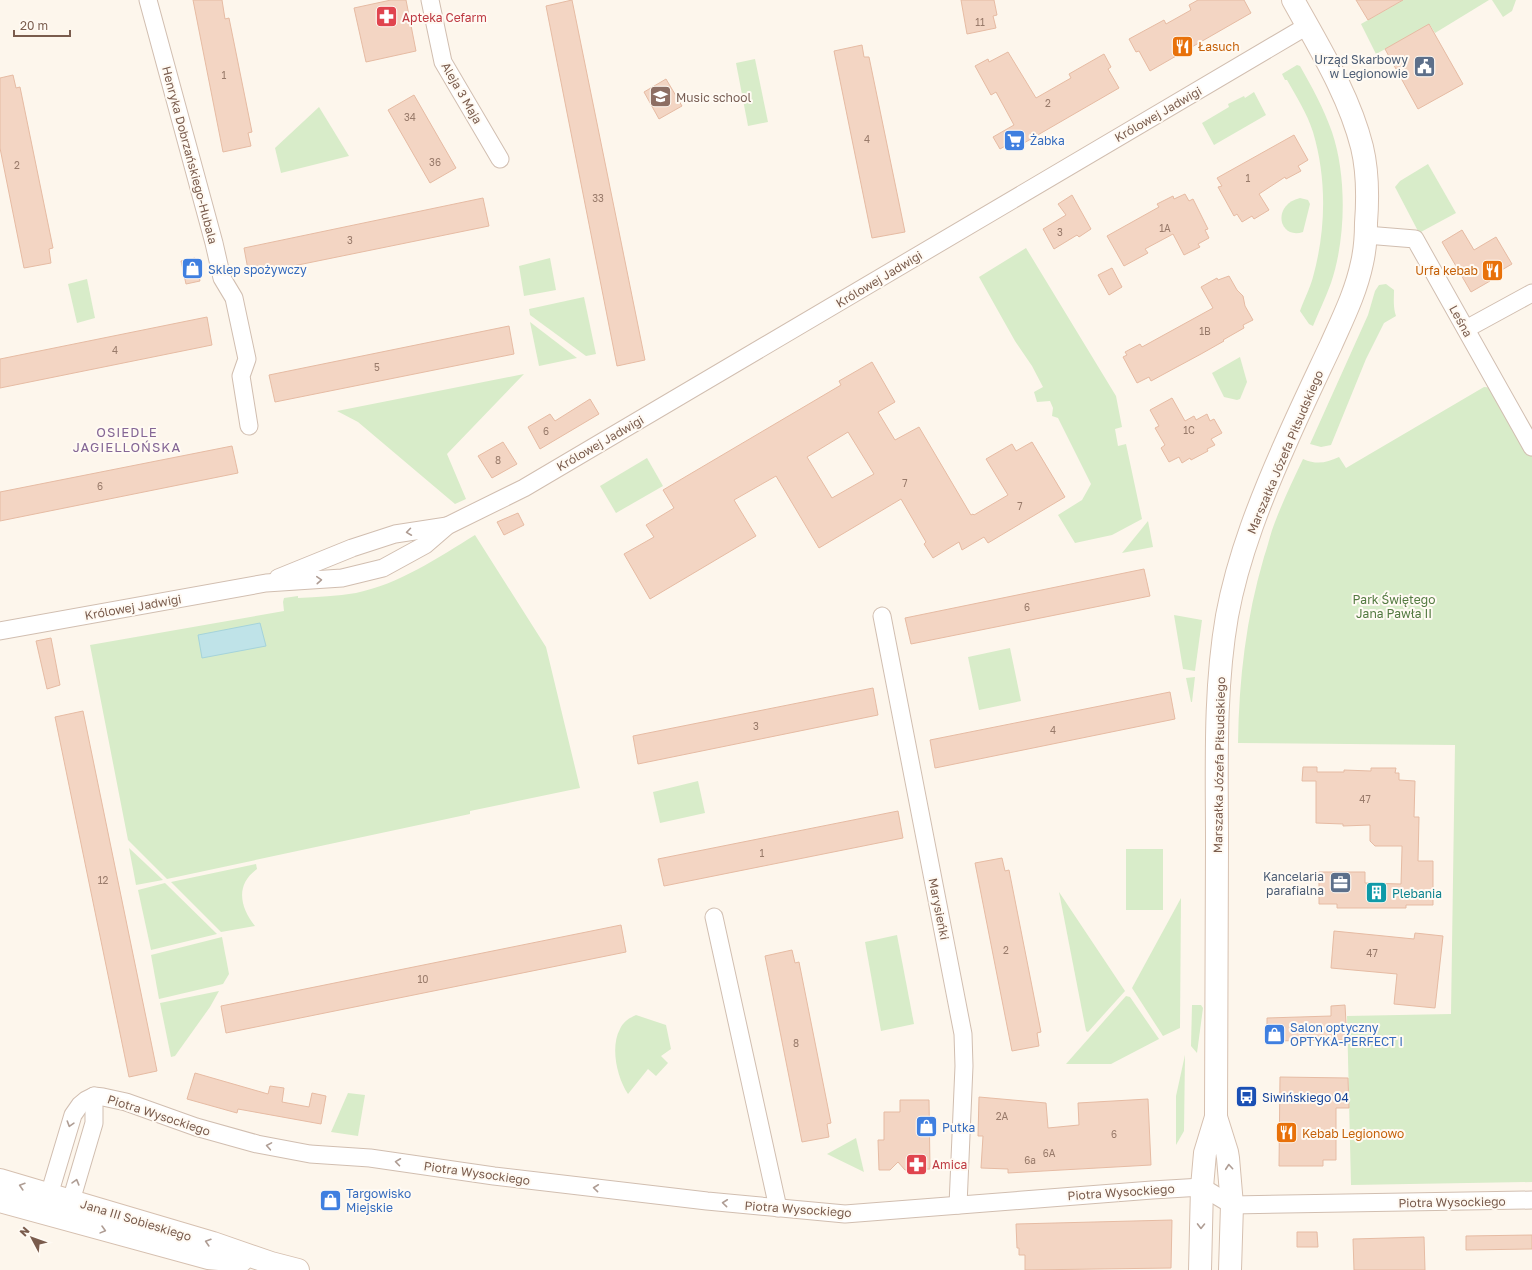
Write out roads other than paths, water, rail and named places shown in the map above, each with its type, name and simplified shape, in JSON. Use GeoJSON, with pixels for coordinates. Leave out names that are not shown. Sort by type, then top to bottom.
{"type":"FeatureCollection","features":[{"type":"Feature","properties":{"kind":"street","name":"Henryka Dobrzańskiego-Hubala"},"geometry":{"type":"LineString","coordinates":[[148,0],[222,278],[234,298],[247,359],[240,376],[249,426]]}},
{"type":"Feature","properties":{"kind":"street","name":"Aleja 3 Maja"},"geometry":{"type":"LineString","coordinates":[[430,0],[443,62],[500,158]]}},
{"type":"Feature","properties":{"kind":"street","name":"Marszałka Józefa Piłsudskiego"},"geometry":{"type":"LineString","coordinates":[[1200,1270],[1202,1187],[1205,1153],[1216,1117],[1217,752],[1221,662],[1227,616],[1238,572],[1264,495],[1286,442],[1348,307],[1363,262],[1366,235],[1368,197],[1367,174],[1363,150],[1354,120],[1343,92],[1293,0]]}},
{"type":"Feature","properties":{"kind":"street","name":"Królowej Jadwigi"},"geometry":{"type":"LineString","coordinates":[[0,631],[266,584],[342,578],[383,568],[425,545],[448,526],[524,488],[1308,26]]}},
{"type":"Feature","properties":{"kind":"street","name":"Leśna"},"geometry":{"type":"LineString","coordinates":[[1366,235],[1415,239],[1532,447]]}},
{"type":"Feature","properties":{"kind":"street"},"geometry":{"type":"LineString","coordinates":[[1466,329],[1532,293]]}},
{"type":"Feature","properties":{"kind":"street","name":"Królowej Jadwigi"},"geometry":{"type":"LineString","coordinates":[[266,584],[352,548],[395,534],[448,526]]}},
{"type":"Feature","properties":{"kind":"street","name":"Marysieńki"},"geometry":{"type":"LineString","coordinates":[[882,616],[963,1034],[964,1066],[958,1205]]}},
{"type":"Feature","properties":{"kind":"street"},"geometry":{"type":"LineString","coordinates":[[714,917],[778,1208]]}},
{"type":"Feature","properties":{"kind":"street"},"geometry":{"type":"LineString","coordinates":[[46,1204],[73,1115],[80,1105],[94,1096],[94,1123],[68,1210]]}},
{"type":"Feature","properties":{"kind":"street","name":"Piotra Wysockiego"},"geometry":{"type":"LineString","coordinates":[[94,1096],[112,1098],[126,1102],[196,1127],[257,1144],[310,1154],[370,1158],[494,1176],[778,1208],[845,1214],[1158,1189],[1202,1187]]}},
{"type":"Feature","properties":{"kind":"street","name":"Marszałka Józefa Piłsudskiego"},"geometry":{"type":"LineString","coordinates":[[1216,1117],[1227,1152],[1232,1206],[1230,1270]]}},
{"type":"Feature","properties":{"kind":"street","name":"Jana III Sobieskiego"},"geometry":{"type":"LineString","coordinates":[[0,1180],[46,1204]]}},
{"type":"Feature","properties":{"kind":"street"},"geometry":{"type":"LineString","coordinates":[[1202,1187],[1232,1206]]}},
{"type":"Feature","properties":{"kind":"street","name":"Piotra Wysockiego"},"geometry":{"type":"LineString","coordinates":[[1232,1206],[1532,1200]]}},
{"type":"Feature","properties":{"kind":"street","name":"Jana III Sobieskiego"},"geometry":{"type":"LineString","coordinates":[[0,1201],[46,1204],[213,1243],[270,1266],[298,1270]]}},
{"type":"Feature","properties":{"kind":"water"},"geometry":{"type":"Polygon","coordinates":[[[260,623],[266,646],[202,658],[198,635],[260,623]]]}},
{"type":"Feature","properties":{"kind":"place","name":"Apteka Cefarm"},"geometry":{"type":"Point","coordinates":[386,17]}},
{"type":"Feature","properties":{"kind":"place","name":"Łasuch"},"geometry":{"type":"Point","coordinates":[1182,46]}},
{"type":"Feature","properties":{"kind":"place","name":"Urząd Skarbowy w Legionowie"},"geometry":{"type":"Point","coordinates":[1424,66]}},
{"type":"Feature","properties":{"kind":"place","name":"Music school"},"geometry":{"type":"Point","coordinates":[661,97]}},
{"type":"Feature","properties":{"kind":"place","name":"Żabka"},"geometry":{"type":"Point","coordinates":[1015,140]}},
{"type":"Feature","properties":{"kind":"place","name":"Sklep spożywczy"},"geometry":{"type":"Point","coordinates":[192,269]}},
{"type":"Feature","properties":{"kind":"place","name":"Urfa kebab"},"geometry":{"type":"Point","coordinates":[1493,270]}},
{"type":"Feature","properties":{"kind":"place","name":"Kancelaria parafialna"},"geometry":{"type":"Point","coordinates":[1340,883]}},
{"type":"Feature","properties":{"kind":"place","name":"Plebania"},"geometry":{"type":"Point","coordinates":[1376,893]}},
{"type":"Feature","properties":{"kind":"place","name":"Salon optyczny OPTYKA-PERFECT I"},"geometry":{"type":"Point","coordinates":[1274,1034]}},
{"type":"Feature","properties":{"kind":"place","name":"Siwińskiego 04"},"geometry":{"type":"Point","coordinates":[1247,1097]}},
{"type":"Feature","properties":{"kind":"place","name":"Putka"},"geometry":{"type":"Point","coordinates":[926,1127]}},
{"type":"Feature","properties":{"kind":"place","name":"Kebab Legionowo"},"geometry":{"type":"Point","coordinates":[1286,1133]}},
{"type":"Feature","properties":{"kind":"place","name":"Amica"},"geometry":{"type":"Point","coordinates":[916,1164]}},
{"type":"Feature","properties":{"kind":"place","name":"Targowisko Miejskie"},"geometry":{"type":"Point","coordinates":[330,1200]}},
{"type":"Feature","properties":{"kind":"district","name":"OSIEDLE JAGIELLOŃSKA"},"geometry":{"type":"Point","coordinates":[127,440]}},
{"type":"Feature","properties":{"kind":"park label","name":"Park Świętego Jana Pawła II"},"geometry":{"type":"Point","coordinates":[1394,606]}}]}
